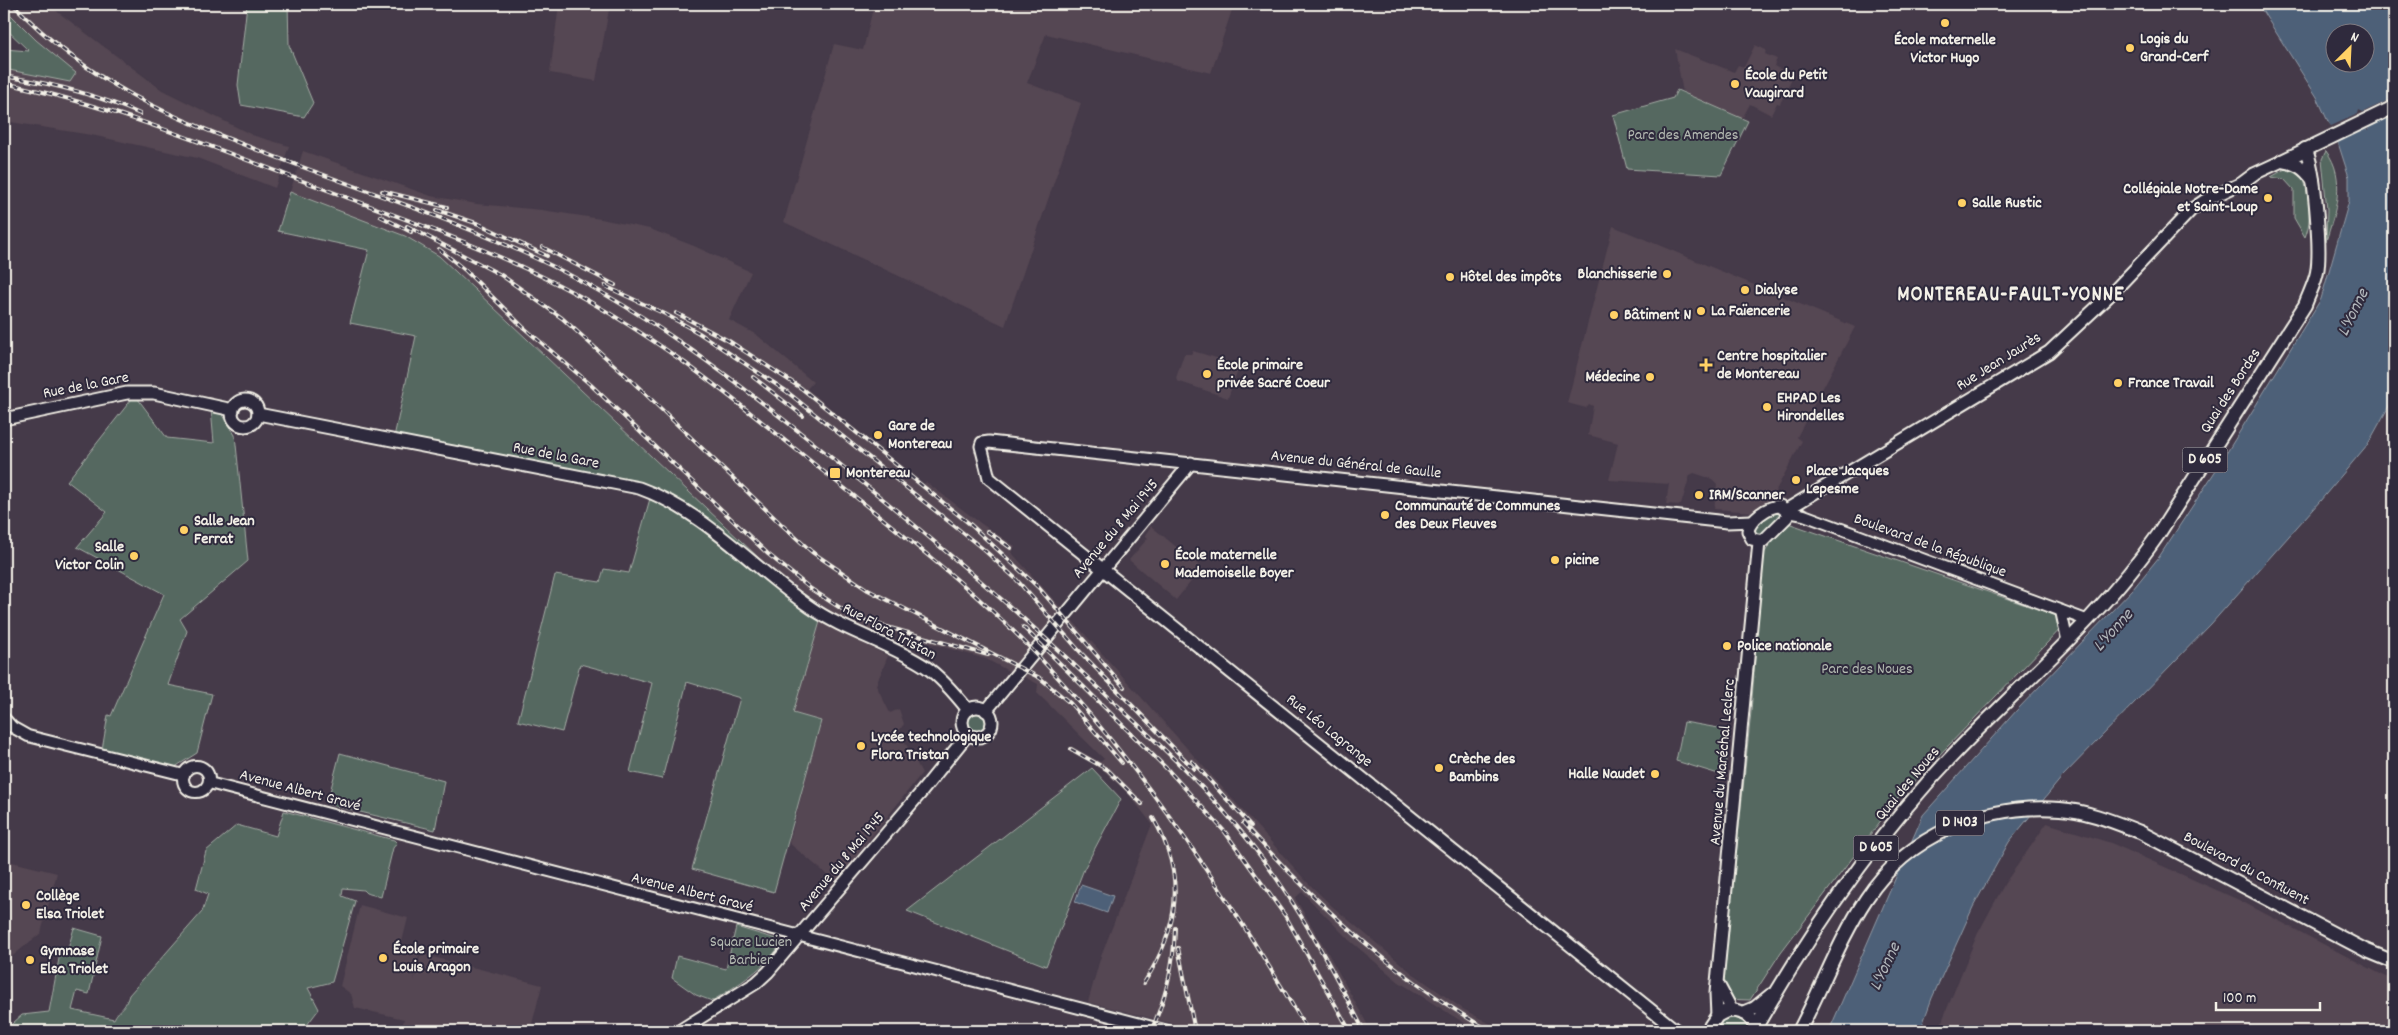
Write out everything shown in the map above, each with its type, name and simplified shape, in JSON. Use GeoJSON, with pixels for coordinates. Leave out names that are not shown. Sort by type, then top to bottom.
{"type":"FeatureCollection","features":[{"type":"Feature","properties":{"kind":"main road","name":"Rue Jean Jaurès"},"geometry":{"type":"LineString","coordinates":[[1787,511],[2049,352],[2112,293],[2192,209],[2204,201],[2242,183],[2254,174],[2394,107]]}},
{"type":"Feature","properties":{"kind":"main road","name":"Quai des Bordes"},"geometry":{"type":"LineString","coordinates":[[2086,620],[2136,564],[2158,535],[2305,305],[2317,271],[2313,180],[2310,156],[2305,149]]}},
{"type":"Feature","properties":{"kind":"main road"},"geometry":{"type":"LineString","coordinates":[[2282,161],[2297,164],[2313,180]]}},
{"type":"Feature","properties":{"kind":"main road","name":"Rue de la Gare"},"geometry":{"type":"LineString","coordinates":[[4,419],[127,393],[142,392],[233,410]]}},
{"type":"Feature","properties":{"kind":"main road"},"geometry":{"type":"LineString","coordinates":[[245,401],[253,403],[258,414],[252,424],[242,426],[234,420],[233,410],[237,403],[245,401]]}},
{"type":"Feature","properties":{"kind":"main road","name":"Rue de la Gare"},"geometry":{"type":"LineString","coordinates":[[258,414],[639,488],[653,493],[730,541],[770,579],[812,609]]}},
{"type":"Feature","properties":{"kind":"main road","name":"Avenue du Général de Gaulle"},"geometry":{"type":"LineString","coordinates":[[982,444],[989,442],[1750,526]]}},
{"type":"Feature","properties":{"kind":"main road","name":"Rue Léo Lagrange"},"geometry":{"type":"LineString","coordinates":[[982,444],[989,478],[1677,1031]]}},
{"type":"Feature","properties":{"kind":"main road","name":"Avenue du 8 Mai 1945"},"geometry":{"type":"LineString","coordinates":[[986,711],[1190,464]]}},
{"type":"Feature","properties":{"kind":"main road"},"geometry":{"type":"LineString","coordinates":[[1780,506],[1787,511],[1787,517],[1768,538],[1759,542],[1752,539],[1750,526],[1772,507],[1780,506]]}},
{"type":"Feature","properties":{"kind":"main road","name":"Avenue du Maréchal Leclerc"},"geometry":{"type":"LineString","coordinates":[[1716,1016],[1715,1003],[1759,542]]}},
{"type":"Feature","properties":{"kind":"main road","name":"Rue Flora Tristan"},"geometry":{"type":"LineString","coordinates":[[812,609],[926,667],[944,682],[968,710]]}},
{"type":"Feature","properties":{"kind":"main road","name":"Quai des Noues"},"geometry":{"type":"LineString","coordinates":[[1778,988],[1879,843],[1918,795],[1954,754],[2086,620]]}},
{"type":"Feature","properties":{"kind":"main road"},"geometry":{"type":"LineString","coordinates":[[978,708],[986,711],[991,725],[986,734],[977,737],[968,734],[962,722],[968,710],[978,708]]}},
{"type":"Feature","properties":{"kind":"main road","name":"Avenue du 8 Mai 1945"},"geometry":{"type":"LineString","coordinates":[[679,1031],[756,983],[800,936],[968,734]]}},
{"type":"Feature","properties":{"kind":"main road","name":"Boulevard du Confluent"},"geometry":{"type":"LineString","coordinates":[[1818,995],[1851,926],[1867,899],[1896,865],[1932,837],[1961,822],[2000,811],[2022,808],[2061,809],[2111,820],[2140,832],[2365,950],[2394,962]]}},
{"type":"Feature","properties":{"kind":"main road","name":"Boulevard du Confluent"},"geometry":{"type":"LineString","coordinates":[[2365,950],[2394,970]]}},
{"type":"Feature","properties":{"kind":"main road"},"geometry":{"type":"LineString","coordinates":[[1718,984],[1738,1012],[1756,1029]]}},
{"type":"Feature","properties":{"kind":"main road","name":"D 605"},"geometry":{"type":"LineString","coordinates":[[1738,1012],[1755,1008],[1778,988]]}},
{"type":"Feature","properties":{"kind":"main road","name":"D 605"},"geometry":{"type":"LineString","coordinates":[[1756,1029],[1778,988]]}},
{"type":"Feature","properties":{"kind":"main road","name":"D 1403"},"geometry":{"type":"LineString","coordinates":[[1799,1031],[1818,995]]}},
{"type":"Feature","properties":{"kind":"main road","name":"D 1403"},"geometry":{"type":"LineString","coordinates":[[1807,1031],[1818,995]]}},
{"type":"Feature","properties":{"kind":"main road"},"geometry":{"type":"LineString","coordinates":[[1707,1031],[1716,1016],[1738,1012]]}},
{"type":"Feature","properties":{"kind":"street","name":"Boulevard de la République"},"geometry":{"type":"LineString","coordinates":[[1787,511],[1804,515],[2086,620]]}},
{"type":"Feature","properties":{"kind":"street"},"geometry":{"type":"LineString","coordinates":[[2060,611],[2067,639]]}},
{"type":"Feature","properties":{"kind":"street"},"geometry":{"type":"LineString","coordinates":[[4,718],[12,727],[28,736],[184,775]]}},
{"type":"Feature","properties":{"kind":"street"},"geometry":{"type":"LineString","coordinates":[[201,767],[207,772],[209,783],[201,792],[193,792],[184,783],[184,775],[189,768],[201,767]]}},
{"type":"Feature","properties":{"kind":"street","name":"Avenue Albert Gravé"},"geometry":{"type":"LineString","coordinates":[[209,783],[1168,1031]]}},
{"type":"Feature","properties":{"kind":"shaded area"},"geometry":{"type":"Polygon","coordinates":[[[4,4],[47,4],[162,90],[252,135],[289,146],[275,188],[197,158],[91,135],[4,121],[4,69],[71,81],[36,40],[4,8],[4,4]]]}},
{"type":"Feature","properties":{"kind":"shaded area"},"geometry":{"type":"Polygon","coordinates":[[[559,4],[610,4],[596,81],[550,73],[559,4]]]}},
{"type":"Feature","properties":{"kind":"shaded area"},"geometry":{"type":"Polygon","coordinates":[[[874,4],[1234,4],[1211,73],[1046,34],[1027,83],[1081,103],[1005,326],[784,222],[834,44],[863,50],[874,4]]]}},
{"type":"Feature","properties":{"kind":"shaded area","name":"École du Petit Vaugirard"},"geometry":{"type":"Polygon","coordinates":[[[1755,45],[1766,50],[1765,54],[1777,59],[1774,66],[1793,76],[1780,104],[1777,103],[1771,115],[1750,104],[1742,119],[1683,93],[1675,49],[1734,72],[1738,65],[1744,67],[1755,45]]]}},
{"type":"Feature","properties":{"kind":"shaded area"},"geometry":{"type":"Polygon","coordinates":[[[303,151],[431,196],[477,204],[542,210],[650,229],[694,246],[751,272],[729,320],[757,335],[813,382],[807,389],[923,485],[926,482],[983,525],[1015,546],[1012,553],[1063,610],[1012,673],[986,659],[892,633],[867,630],[824,608],[777,575],[439,256],[405,236],[290,192],[303,151]]]}},
{"type":"Feature","properties":{"kind":"shaded area","name":"Centre hospitalier de Montereau"},"geometry":{"type":"Polygon","coordinates":[[[1613,226],[1855,327],[1797,437],[1802,441],[1775,492],[1762,507],[1753,512],[1714,509],[1717,484],[1712,479],[1694,473],[1690,475],[1681,505],[1666,504],[1669,484],[1609,480],[1618,443],[1588,435],[1593,406],[1589,404],[1586,408],[1567,403],[1613,226]]]}},
{"type":"Feature","properties":{"kind":"shaded area","name":"École primaire privée Sacré Coeur"},"geometry":{"type":"Polygon","coordinates":[[[1193,351],[1240,365],[1228,398],[1177,381],[1176,378],[1184,354],[1191,354],[1193,351]]]}},
{"type":"Feature","properties":{"kind":"shaded area","name":"École maternelle Mademoiselle Boyer"},"geometry":{"type":"Polygon","coordinates":[[[1151,526],[1202,568],[1176,600],[1129,560],[1148,538],[1145,535],[1151,526]]]}},
{"type":"Feature","properties":{"kind":"shaded area"},"geometry":{"type":"Polygon","coordinates":[[[1072,620],[1307,882],[1333,907],[1411,972],[1463,1009],[1503,1031],[1477,1031],[1399,982],[1349,940],[1302,892],[1295,898],[1371,1031],[1201,1031],[1088,1002],[1100,959],[1152,824],[1127,792],[1105,772],[1083,757],[1069,751],[1071,746],[1100,762],[1104,759],[1037,693],[1038,684],[1024,677],[1072,620]]]}},
{"type":"Feature","properties":{"kind":"shaded area","name":"Lycée technologique Flora Tristan"},"geometry":{"type":"Polygon","coordinates":[[[820,622],[888,656],[876,685],[890,713],[899,709],[904,724],[899,731],[922,773],[836,882],[789,843],[821,721],[793,713],[820,622]]]}},
{"type":"Feature","properties":{"kind":"shaded area"},"geometry":{"type":"Polygon","coordinates":[[[2047,823],[2111,843],[2239,900],[2394,981],[2394,1031],[1938,1031],[1977,935],[2005,883],[2047,823]]]}},
{"type":"Feature","properties":{"kind":"shaded area","name":"Collège Elsa Triolet"},"geometry":{"type":"Polygon","coordinates":[[[4,860],[57,873],[41,933],[4,963],[4,860]]]}},
{"type":"Feature","properties":{"kind":"shaded area"},"geometry":{"type":"Polygon","coordinates":[[[360,905],[408,918],[401,946],[419,954],[414,981],[421,954],[542,985],[532,1024],[536,1031],[401,1031],[404,1019],[355,1008],[351,994],[340,986],[360,905]]]}},
{"type":"Feature","properties":{"kind":"green space"},"geometry":{"type":"Polygon","coordinates":[[[247,4],[288,4],[289,45],[313,103],[304,117],[241,105],[238,85],[247,4]]]}},
{"type":"Feature","properties":{"kind":"green space"},"geometry":{"type":"Polygon","coordinates":[[[4,8],[36,40],[76,73],[70,82],[4,69],[4,49],[29,51],[4,27],[4,8]]]}},
{"type":"Feature","properties":{"kind":"green space","name":"Parc des Amendes"},"geometry":{"type":"Polygon","coordinates":[[[1677,90],[1748,121],[1721,175],[1627,169],[1613,115],[1673,98],[1677,90]]]}},
{"type":"Feature","properties":{"kind":"green space"},"geometry":{"type":"Polygon","coordinates":[[[2326,151],[2332,161],[2338,184],[2333,219],[2326,241],[2327,210],[2322,159],[2326,151]]]}},
{"type":"Feature","properties":{"kind":"green space"},"geometry":{"type":"Polygon","coordinates":[[[2285,169],[2302,173],[2308,197],[2309,214],[2305,237],[2294,218],[2294,190],[2284,179],[2271,177],[2285,169]]]}},
{"type":"Feature","properties":{"kind":"green space"},"geometry":{"type":"Polygon","coordinates":[[[290,192],[405,236],[439,256],[777,575],[824,608],[793,713],[821,721],[774,892],[692,869],[740,698],[687,682],[662,779],[630,772],[652,683],[580,664],[562,732],[518,721],[555,575],[600,582],[604,569],[629,573],[653,488],[394,437],[416,336],[350,323],[369,250],[278,231],[290,192]]]}},
{"type":"Feature","properties":{"kind":"green space"},"geometry":{"type":"Polygon","coordinates":[[[135,395],[167,438],[214,443],[211,409],[223,415],[235,435],[248,561],[180,619],[187,631],[168,685],[212,694],[197,753],[175,767],[102,750],[108,715],[111,716],[164,594],[77,547],[107,512],[67,481],[135,395]]]}},
{"type":"Feature","properties":{"kind":"green space"},"geometry":{"type":"Polygon","coordinates":[[[1774,510],[1782,513],[1782,516],[1763,536],[1754,534],[1753,526],[1774,510]]]}},
{"type":"Feature","properties":{"kind":"green space","name":"Parc des Noues"},"geometry":{"type":"Polygon","coordinates":[[[1785,522],[2069,620],[1898,798],[1781,952],[1750,1000],[1721,999],[1751,712],[1763,555],[1785,522]]]}},
{"type":"Feature","properties":{"kind":"green space"},"geometry":{"type":"Polygon","coordinates":[[[977,712],[984,715],[987,722],[984,729],[977,732],[970,729],[967,722],[970,715],[977,712]]]}},
{"type":"Feature","properties":{"kind":"green space"},"geometry":{"type":"Polygon","coordinates":[[[1684,722],[1730,730],[1725,776],[1676,761],[1684,722]]]}},
{"type":"Feature","properties":{"kind":"green space"},"geometry":{"type":"Polygon","coordinates":[[[340,753],[444,781],[435,830],[327,804],[340,753]]]}},
{"type":"Feature","properties":{"kind":"green space"},"geometry":{"type":"Polygon","coordinates":[[[1092,768],[1121,799],[1084,869],[1046,966],[907,911],[1092,768]]]}},
{"type":"Feature","properties":{"kind":"green space"},"geometry":{"type":"Polygon","coordinates":[[[284,811],[394,840],[397,843],[393,848],[381,897],[366,893],[363,890],[343,888],[342,896],[355,901],[332,982],[308,988],[319,1009],[304,1029],[298,1031],[4,1031],[22,1015],[49,1012],[61,948],[68,949],[74,928],[102,936],[89,994],[77,991],[72,1010],[114,1019],[129,995],[202,912],[208,894],[196,889],[206,851],[237,825],[276,836],[284,811]]]}},
{"type":"Feature","properties":{"kind":"green space","name":"Square Lucien Barbier"},"geometry":{"type":"Polygon","coordinates":[[[736,927],[783,941],[760,968],[712,1001],[696,995],[672,978],[677,956],[726,969],[736,927]]]}},
{"type":"Feature","properties":{"kind":"green space"},"geometry":{"type":"Polygon","coordinates":[[[1733,1017],[1744,1022],[1749,1031],[1715,1031],[1722,1020],[1733,1017]]]}},
{"type":"Feature","properties":{"kind":"water","name":"L'Yonne"},"geometry":{"type":"Polygon","coordinates":[[[2258,4],[2394,4],[2394,397],[2368,444],[2211,624],[2062,777],[2009,842],[1973,907],[1932,998],[1920,1031],[1829,1031],[1923,815],[2017,710],[2133,589],[2159,557],[2218,467],[2321,299],[2349,201],[2349,177],[2339,146],[2317,97],[2258,4]]]}},
{"type":"Feature","properties":{"kind":"water"},"geometry":{"type":"Polygon","coordinates":[[[1081,885],[1113,896],[1107,913],[1075,902],[1081,885]]]}},
{"type":"Feature","properties":{"kind":"pier"},"geometry":{"type":"Polygon","coordinates":[[[2393,94],[2394,114],[2369,126],[2368,130],[2365,128],[2337,141],[2339,146],[2337,147],[2326,123],[2328,122],[2331,126],[2358,114],[2359,110],[2363,112],[2393,98],[2393,94]]]}},
{"type":"Feature","properties":{"kind":"railway"},"geometry":{"type":"LineString","coordinates":[[13,4],[42,32],[72,56],[134,96],[236,142],[437,217],[533,257],[572,276],[647,320],[684,344],[754,396],[978,578],[1068,659],[1187,772],[1252,845],[1284,889],[1326,959],[1364,1031]]}},
{"type":"Feature","properties":{"kind":"railway"},"geometry":{"type":"LineString","coordinates":[[9,77],[76,91],[140,114]]}},
{"type":"Feature","properties":{"kind":"railway"},"geometry":{"type":"LineString","coordinates":[[4,83],[40,91],[146,123],[415,222],[479,248],[543,277],[598,306],[705,377],[943,568],[1018,635],[1041,659],[1116,746],[1185,838],[1248,933],[1308,1031]]}},
{"type":"Feature","properties":{"kind":"railway"},"geometry":{"type":"LineString","coordinates":[[382,191],[447,207]]}},
{"type":"Feature","properties":{"kind":"railway"},"geometry":{"type":"LineString","coordinates":[[437,210],[479,224],[547,256]]}},
{"type":"Feature","properties":{"kind":"railway"},"geometry":{"type":"LineString","coordinates":[[380,216],[411,232]]}},
{"type":"Feature","properties":{"kind":"railway"},"geometry":{"type":"LineString","coordinates":[[407,226],[501,275],[562,318],[634,383],[812,552],[868,590],[1040,678],[1070,703],[1122,763]]}},
{"type":"Feature","properties":{"kind":"railway"},"geometry":{"type":"LineString","coordinates":[[542,247],[615,285]]}},
{"type":"Feature","properties":{"kind":"railway"},"geometry":{"type":"LineString","coordinates":[[439,249],[466,271],[523,327],[591,385],[768,554],[811,589],[845,611],[869,622],[988,655]]}},
{"type":"Feature","properties":{"kind":"railway"},"geometry":{"type":"LineString","coordinates":[[605,286],[665,314],[699,333],[786,391],[983,549],[1015,578],[1083,655],[1194,769]]}},
{"type":"Feature","properties":{"kind":"railway"},"geometry":{"type":"LineString","coordinates":[[676,313],[729,341],[801,388],[971,525],[1039,588],[1124,687]]}},
{"type":"Feature","properties":{"kind":"railway"},"geometry":{"type":"LineString","coordinates":[[753,377],[803,416]]}},
{"type":"Feature","properties":{"kind":"railway"},"geometry":{"type":"LineString","coordinates":[[987,531],[1011,548]]}},
{"type":"Feature","properties":{"kind":"railway"},"geometry":{"type":"LineString","coordinates":[[1023,627],[1169,771],[1225,832],[1286,917],[1350,1031]]}},
{"type":"Feature","properties":{"kind":"railway"},"geometry":{"type":"LineString","coordinates":[[1071,749],[1108,770],[1142,804]]}},
{"type":"Feature","properties":{"kind":"railway"},"geometry":{"type":"LineString","coordinates":[[1192,761],[1251,826]]}},
{"type":"Feature","properties":{"kind":"railway"},"geometry":{"type":"LineString","coordinates":[[1144,983],[1165,942],[1174,902],[1174,881],[1171,861],[1164,839],[1153,818]]}},
{"type":"Feature","properties":{"kind":"railway"},"geometry":{"type":"LineString","coordinates":[[1243,823],[1299,882],[1358,937],[1421,987],[1490,1031]]}},
{"type":"Feature","properties":{"kind":"railway"},"geometry":{"type":"LineString","coordinates":[[1151,1031],[1168,981],[1173,955],[1175,928]]}},
{"type":"Feature","properties":{"kind":"railway"},"geometry":{"type":"LineString","coordinates":[[1178,948],[1195,1031]]}},
{"type":"Feature","properties":{"kind":"place","name":"École maternelle Victor Hugo"},"geometry":{"type":"Point","coordinates":[1945,23]}},
{"type":"Feature","properties":{"kind":"place","name":"Logis du Grand-Cerf"},"geometry":{"type":"Point","coordinates":[2130,48]}},
{"type":"Feature","properties":{"kind":"place","name":"École du Petit Vaugirard"},"geometry":{"type":"Point","coordinates":[1735,84]}},
{"type":"Feature","properties":{"kind":"place","name":"Collégiale Notre-Dame et Saint-Loup"},"geometry":{"type":"Point","coordinates":[2268,198]}},
{"type":"Feature","properties":{"kind":"place","name":"Salle Rustic"},"geometry":{"type":"Point","coordinates":[1962,203]}},
{"type":"Feature","properties":{"kind":"place","name":"Blanchisserie"},"geometry":{"type":"Point","coordinates":[1667,274]}},
{"type":"Feature","properties":{"kind":"place","name":"Hôtel des impôts"},"geometry":{"type":"Point","coordinates":[1450,277]}},
{"type":"Feature","properties":{"kind":"place","name":"Dialyse"},"geometry":{"type":"Point","coordinates":[1745,290]}},
{"type":"Feature","properties":{"kind":"place","name":"La Faïencerie"},"geometry":{"type":"Point","coordinates":[1701,311]}},
{"type":"Feature","properties":{"kind":"place","name":"Bâtiment N"},"geometry":{"type":"Point","coordinates":[1614,315]}},
{"type":"Feature","properties":{"kind":"place","name":"Centre hospitalier de Montereau"},"geometry":{"type":"Point","coordinates":[1706,365]}},
{"type":"Feature","properties":{"kind":"place","name":"École primaire privée Sacré Coeur"},"geometry":{"type":"Point","coordinates":[1207,374]}},
{"type":"Feature","properties":{"kind":"place","name":"Médecine"},"geometry":{"type":"Point","coordinates":[1650,377]}},
{"type":"Feature","properties":{"kind":"place","name":"France Travail"},"geometry":{"type":"Point","coordinates":[2118,383]}},
{"type":"Feature","properties":{"kind":"place","name":"EHPAD Les Hirondelles"},"geometry":{"type":"Point","coordinates":[1767,407]}},
{"type":"Feature","properties":{"kind":"place","name":"Gare de Montereau"},"geometry":{"type":"Point","coordinates":[878,435]}},
{"type":"Feature","properties":{"kind":"place","name":"Montereau"},"geometry":{"type":"Point","coordinates":[835,473]}},
{"type":"Feature","properties":{"kind":"place","name":"Place Jacques Lepesme"},"geometry":{"type":"Point","coordinates":[1796,480]}},
{"type":"Feature","properties":{"kind":"place","name":"IRM/Scanner"},"geometry":{"type":"Point","coordinates":[1699,495]}},
{"type":"Feature","properties":{"kind":"place","name":"Communauté de Communes des Deux Fleuves"},"geometry":{"type":"Point","coordinates":[1385,515]}},
{"type":"Feature","properties":{"kind":"place","name":"Salle Jean Ferrat"},"geometry":{"type":"Point","coordinates":[184,530]}},
{"type":"Feature","properties":{"kind":"place","name":"Salle Victor Colin"},"geometry":{"type":"Point","coordinates":[134,556]}},
{"type":"Feature","properties":{"kind":"place","name":"picine"},"geometry":{"type":"Point","coordinates":[1555,560]}},
{"type":"Feature","properties":{"kind":"place","name":"École maternelle Mademoiselle Boyer"},"geometry":{"type":"Point","coordinates":[1165,564]}},
{"type":"Feature","properties":{"kind":"place","name":"Police nationale"},"geometry":{"type":"Point","coordinates":[1727,646]}},
{"type":"Feature","properties":{"kind":"place","name":"Lycée technologique Flora Tristan"},"geometry":{"type":"Point","coordinates":[861,746]}},
{"type":"Feature","properties":{"kind":"place","name":"Crèche des Bambins"},"geometry":{"type":"Point","coordinates":[1439,768]}},
{"type":"Feature","properties":{"kind":"place","name":"Halle Naudet"},"geometry":{"type":"Point","coordinates":[1655,774]}},
{"type":"Feature","properties":{"kind":"place","name":"Collège Elsa Triolet"},"geometry":{"type":"Point","coordinates":[26,905]}},
{"type":"Feature","properties":{"kind":"place","name":"École primaire Louis Aragon"},"geometry":{"type":"Point","coordinates":[383,958]}},
{"type":"Feature","properties":{"kind":"place","name":"Gymnase Elsa Triolet"},"geometry":{"type":"Point","coordinates":[30,960]}},
{"type":"Feature","properties":{"kind":"district","name":"MONTEREAU-FAULT-YONNE"},"geometry":{"type":"Point","coordinates":[2011,296]}}]}
